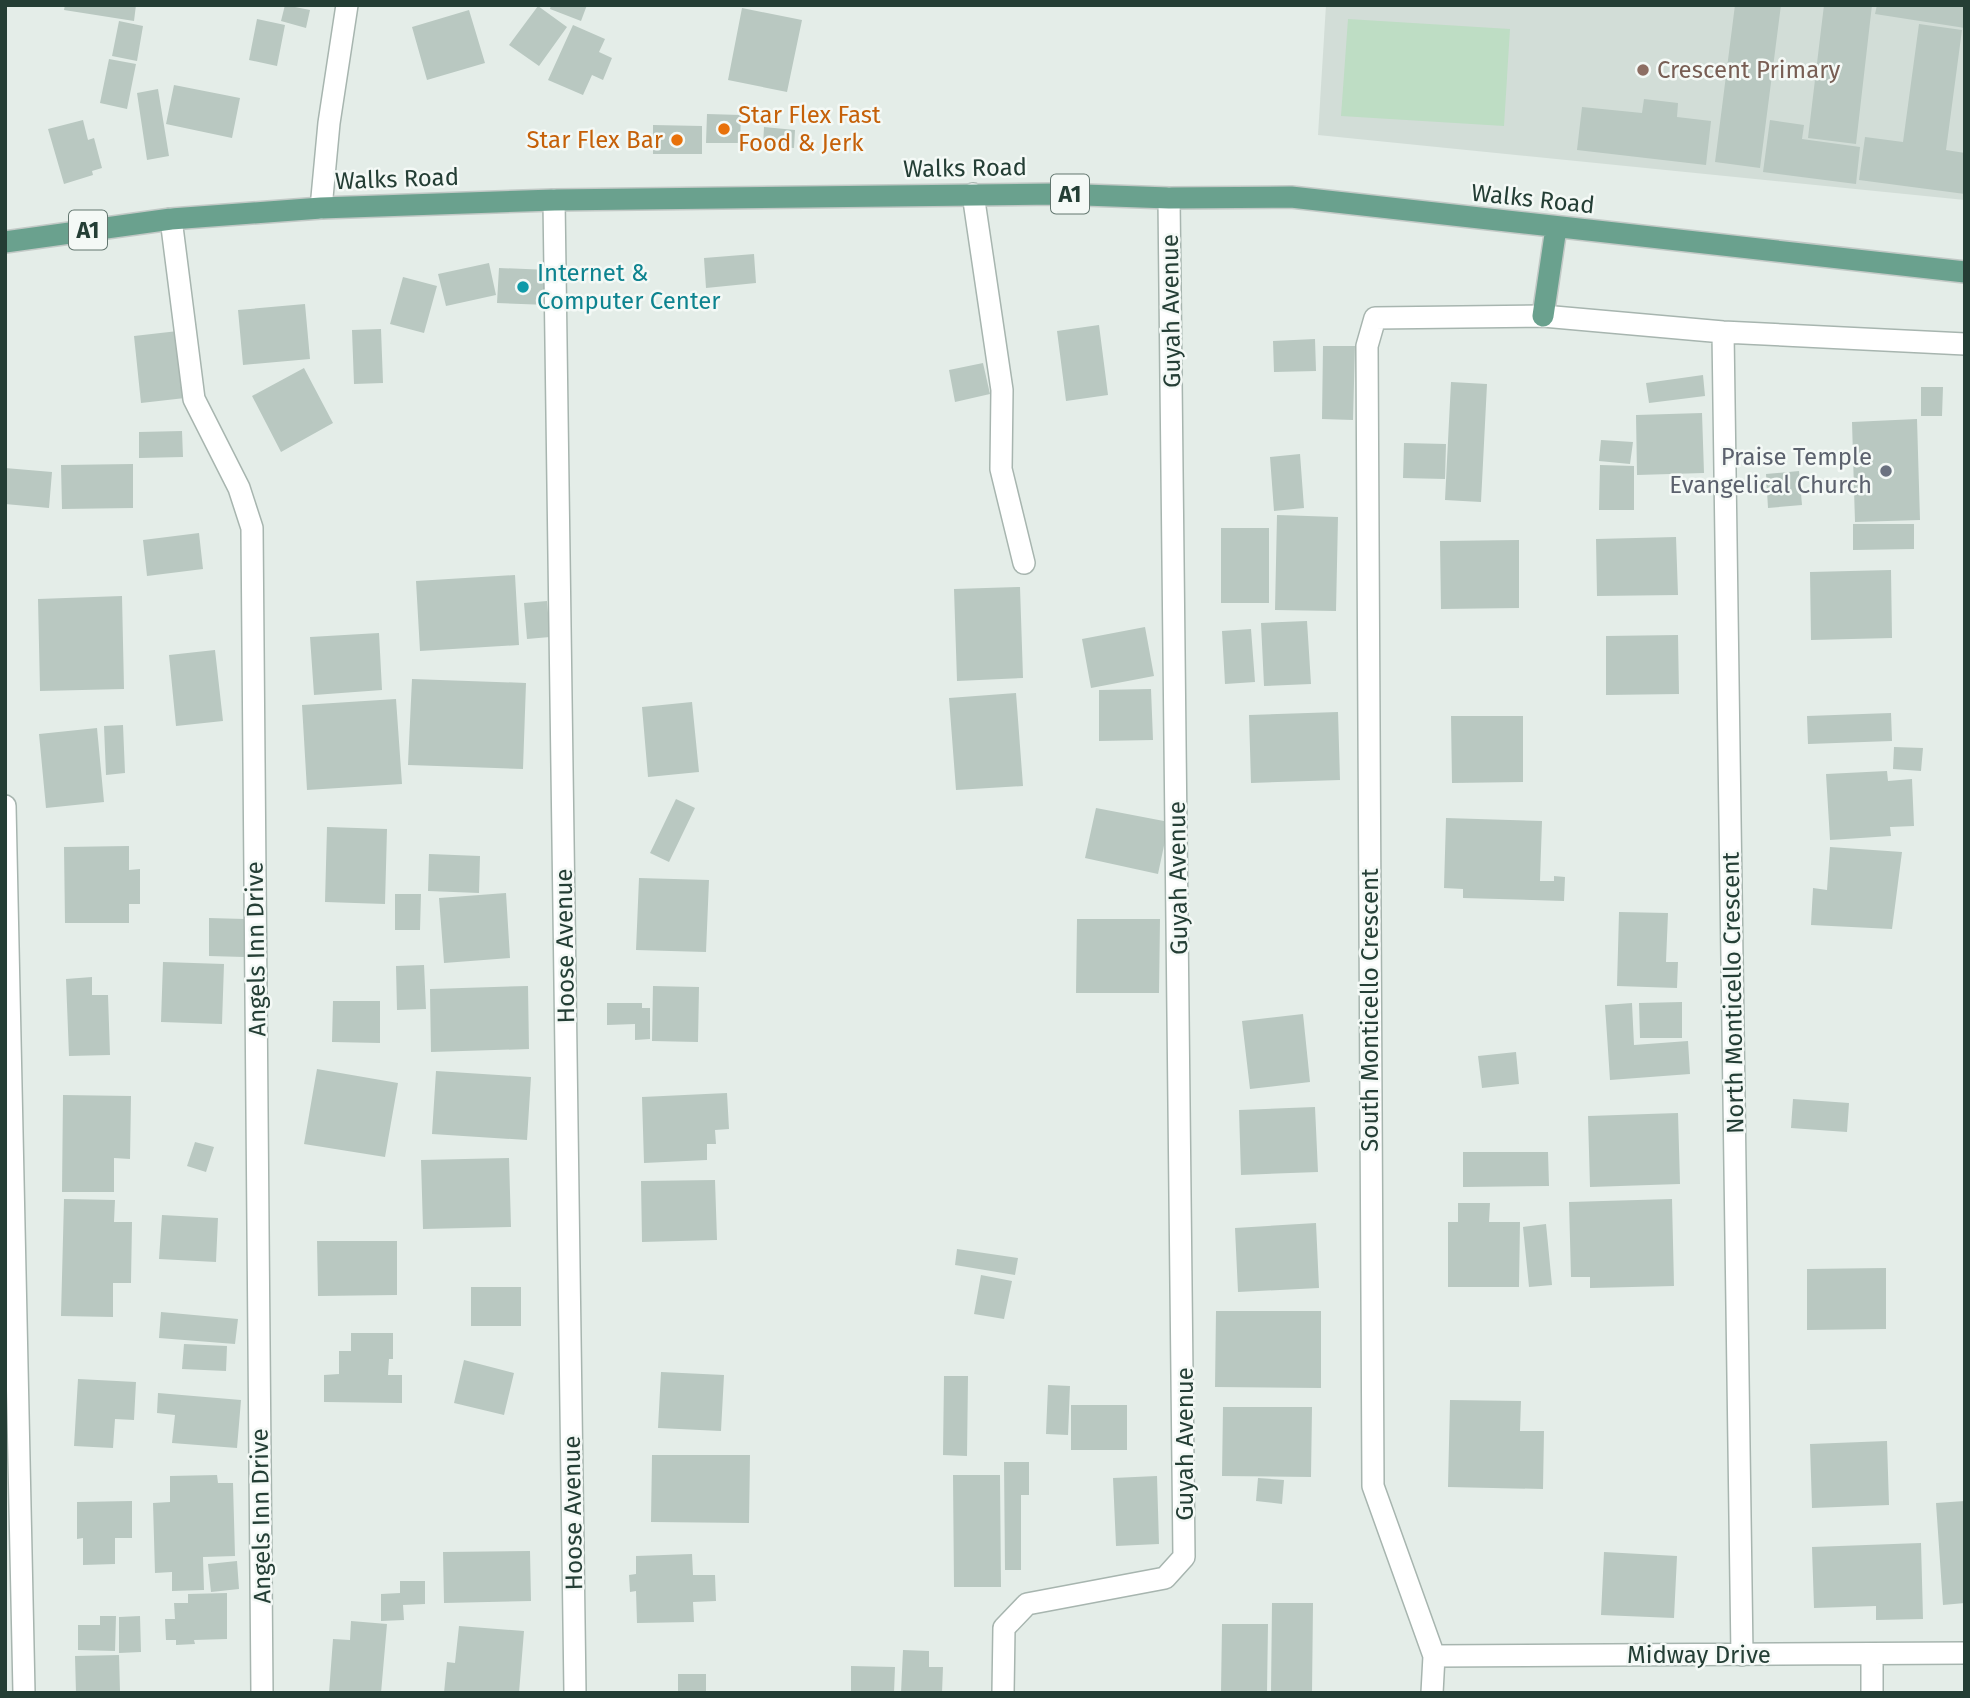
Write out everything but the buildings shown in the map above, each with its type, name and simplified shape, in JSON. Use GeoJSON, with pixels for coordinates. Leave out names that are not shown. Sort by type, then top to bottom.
{"type":"FeatureCollection","features":[{"type":"Feature","properties":{"kind":"main road","name":"Walks Road"},"geometry":{"type":"LineString","coordinates":[[5,242],[171,219],[321,208],[554,200],[973,194],[1169,198],[1291,197],[1965,272]]}},
{"type":"Feature","properties":{"kind":"main road"},"geometry":{"type":"LineString","coordinates":[[1543,316],[1556,228]]}},
{"type":"Feature","properties":{"kind":"street"},"geometry":{"type":"LineString","coordinates":[[321,208],[329,123],[347,5]]}},
{"type":"Feature","properties":{"kind":"street"},"geometry":{"type":"LineString","coordinates":[[973,194],[1002,390],[1001,469],[1024,563]]}},
{"type":"Feature","properties":{"kind":"street","name":"Guyah Avenue"},"geometry":{"type":"LineString","coordinates":[[1003,1693],[1004,1628],[1027,1604],[1165,1578],[1184,1557],[1169,198]]}},
{"type":"Feature","properties":{"kind":"street","name":"Hoose Avenue"},"geometry":{"type":"LineString","coordinates":[[554,200],[575,1693]]}},
{"type":"Feature","properties":{"kind":"street","name":"Angels Inn Drive"},"geometry":{"type":"LineString","coordinates":[[171,219],[194,399],[239,488],[252,528],[262,1693]]}},
{"type":"Feature","properties":{"kind":"street"},"geometry":{"type":"LineString","coordinates":[[1543,316],[1723,332],[1965,344]]}},
{"type":"Feature","properties":{"kind":"street","name":"South Monticello Crescent"},"geometry":{"type":"LineString","coordinates":[[1432,1693],[1434,1656],[1373,1486],[1367,346],[1375,318],[1543,316]]}},
{"type":"Feature","properties":{"kind":"street","name":"North Monticello Crescent"},"geometry":{"type":"LineString","coordinates":[[1723,332],[1742,1655]]}},
{"type":"Feature","properties":{"kind":"street"},"geometry":{"type":"LineString","coordinates":[[5,806],[24,1693]]}},
{"type":"Feature","properties":{"kind":"street","name":"Midway Drive"},"geometry":{"type":"LineString","coordinates":[[1434,1656],[1965,1653]]}},
{"type":"Feature","properties":{"kind":"street"},"geometry":{"type":"LineString","coordinates":[[1872,1655],[1872,1693]]}},
{"type":"Feature","properties":{"kind":"shaded area","name":"Crescent Primary"},"geometry":{"type":"Polygon","coordinates":[[[1326,5],[1965,5],[1965,200],[1318,135],[1326,5]]]}},
{"type":"Feature","properties":{"kind":"green space"},"geometry":{"type":"Polygon","coordinates":[[[1348,19],[1510,29],[1504,126],[1341,116],[1348,19]]]}},
{"type":"Feature","properties":{"kind":"place","name":"Crescent Primary"},"geometry":{"type":"Point","coordinates":[1643,70]}},
{"type":"Feature","properties":{"kind":"place","name":"Star Flex Fast Food & Jerk"},"geometry":{"type":"Point","coordinates":[724,129]}},
{"type":"Feature","properties":{"kind":"place","name":"Star Flex Bar"},"geometry":{"type":"Point","coordinates":[677,140]}},
{"type":"Feature","properties":{"kind":"place","name":"Internet & Computer Center"},"geometry":{"type":"Point","coordinates":[523,287]}},
{"type":"Feature","properties":{"kind":"place","name":"Praise Temple Evangelical Church"},"geometry":{"type":"Point","coordinates":[1886,471]}}]}
